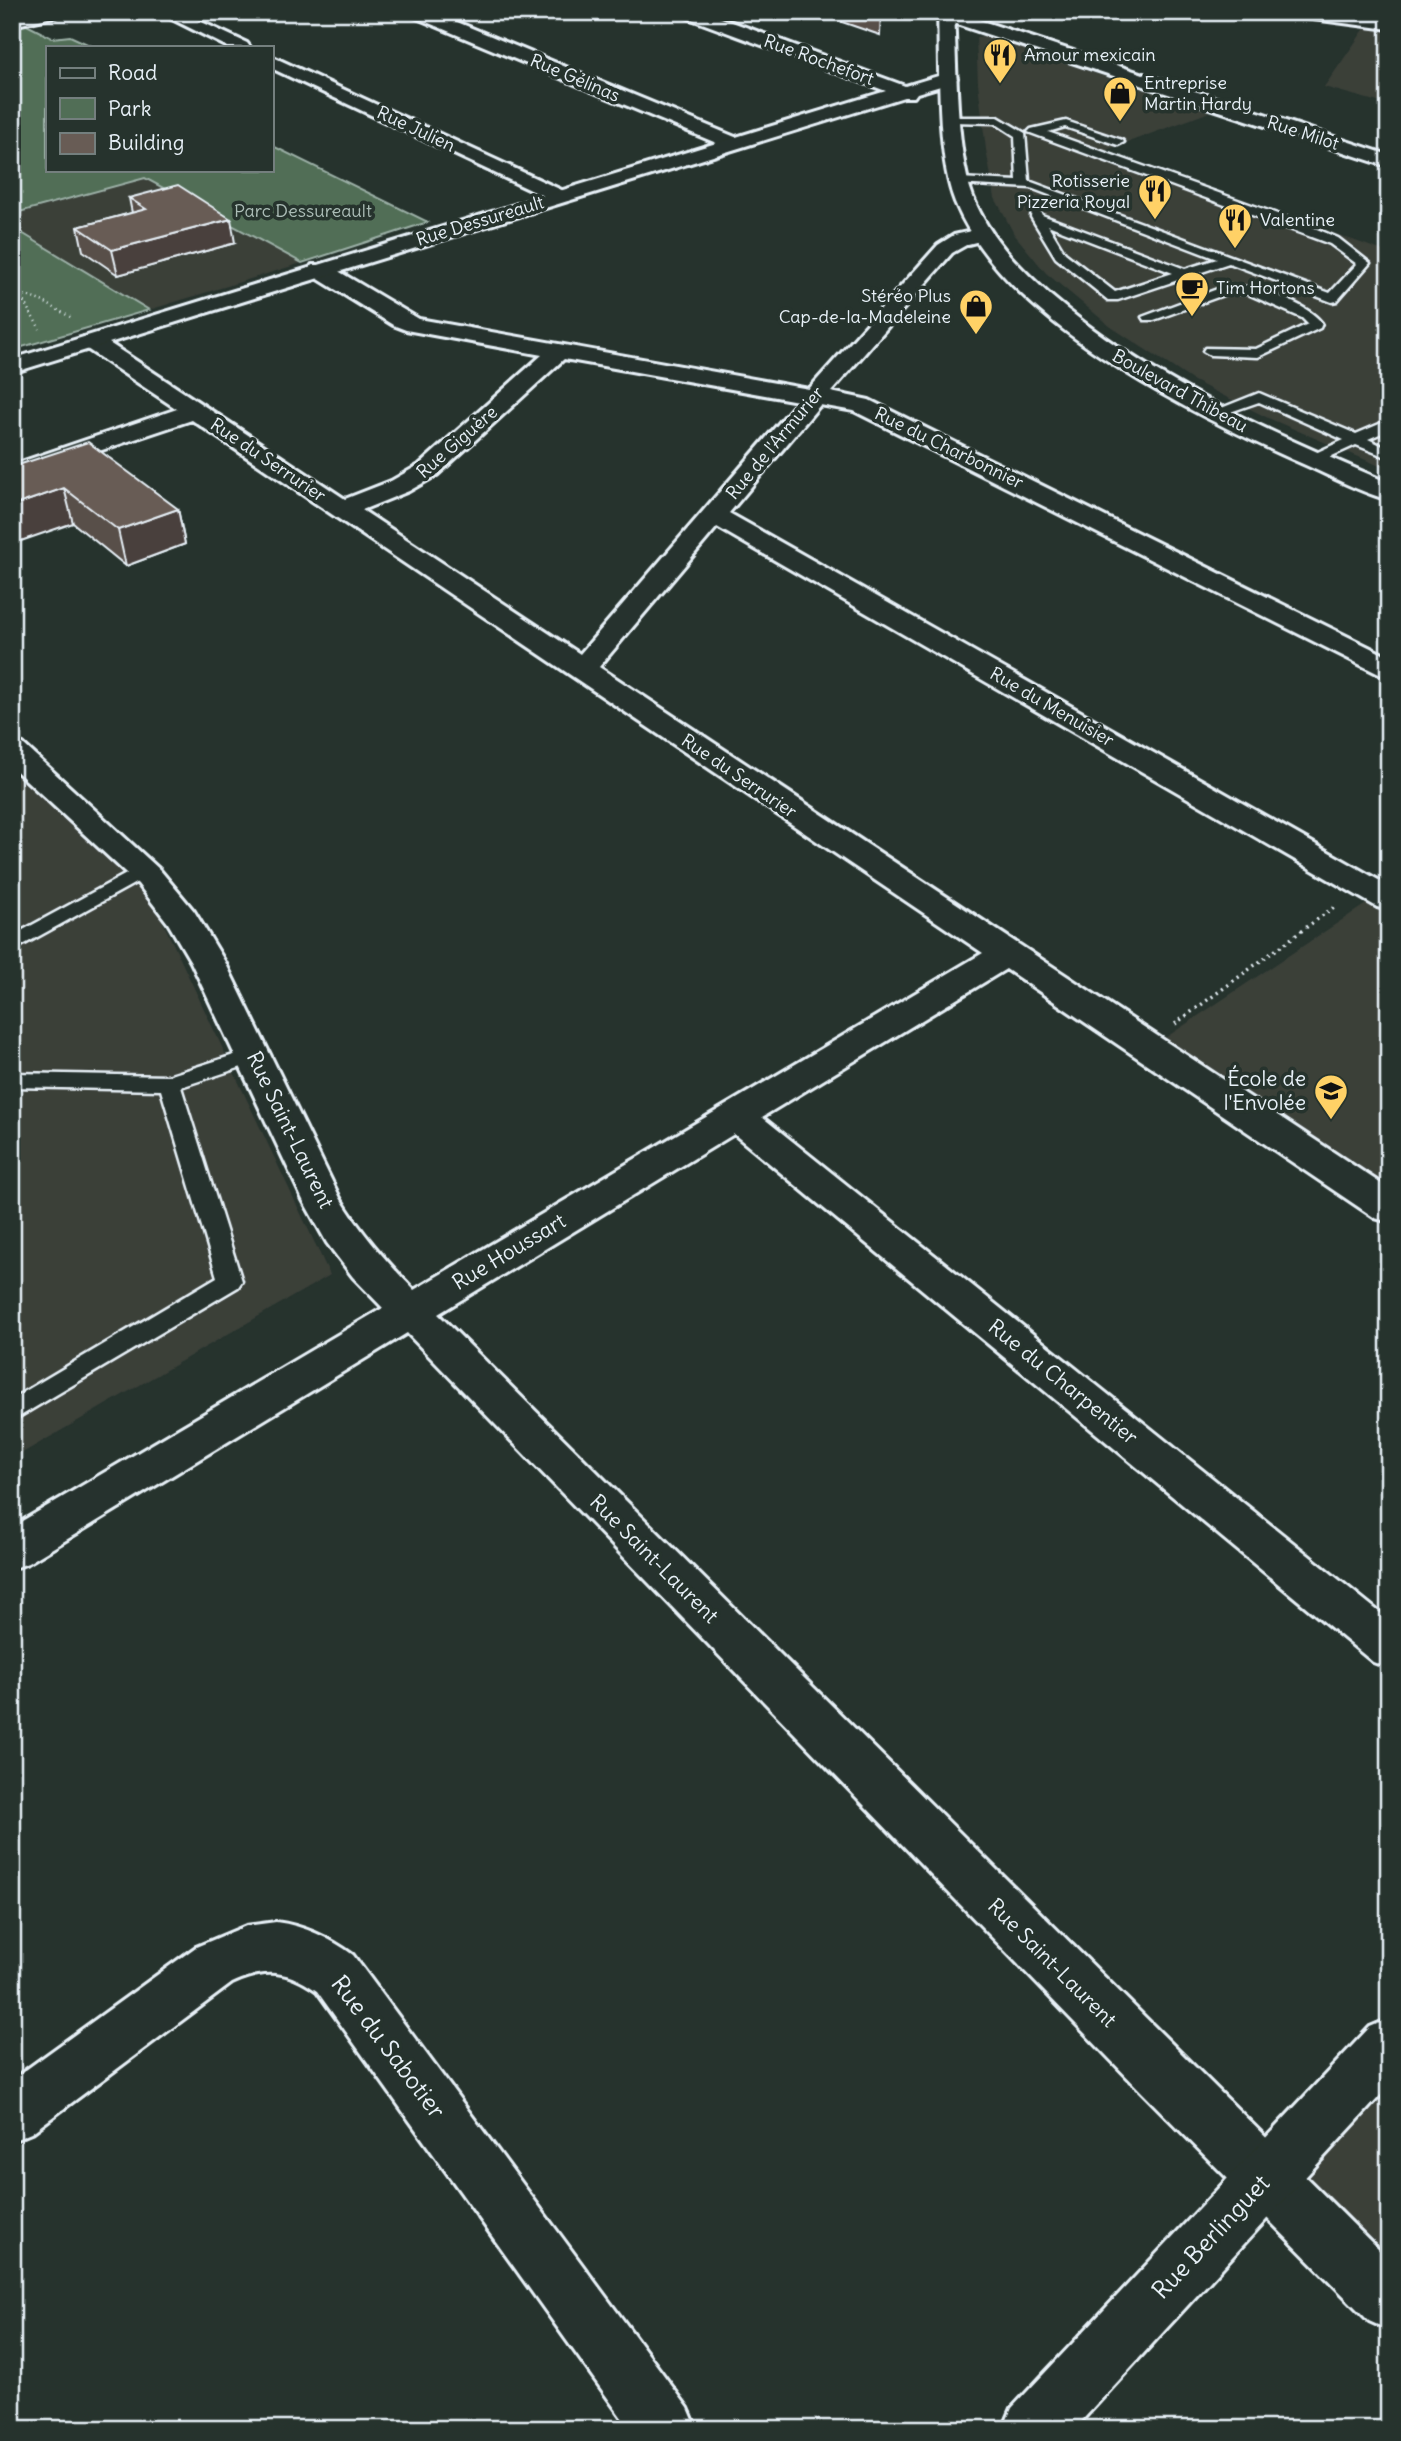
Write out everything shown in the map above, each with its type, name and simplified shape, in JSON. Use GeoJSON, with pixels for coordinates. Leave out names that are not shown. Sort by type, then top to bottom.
{"type":"FeatureCollection","features":[{"type":"Feature","properties":{"kind":"street"},"geometry":{"type":"LineString","coordinates":[[12,21],[51,12]]}},
{"type":"Feature","properties":{"kind":"street"},"geometry":{"type":"LineString","coordinates":[[166,12],[239,46]]}},
{"type":"Feature","properties":{"kind":"street","name":"Rue Gélinas"},"geometry":{"type":"LineString","coordinates":[[418,12],[733,143]]}},
{"type":"Feature","properties":{"kind":"street","name":"Rue Rochefort"},"geometry":{"type":"LineString","coordinates":[[688,12],[903,91],[951,113]]}},
{"type":"Feature","properties":{"kind":"street"},"geometry":{"type":"LineString","coordinates":[[1298,12],[1389,24]]}},
{"type":"Feature","properties":{"kind":"street","name":"Boulevard Thibeau"},"geometry":{"type":"LineString","coordinates":[[944,13],[959,182],[965,203],[981,234],[1016,276],[1073,326],[1125,363],[1216,414],[1389,492]]}},
{"type":"Feature","properties":{"kind":"street","name":"Rue Milot"},"geometry":{"type":"LineString","coordinates":[[944,13],[1389,161]]}},
{"type":"Feature","properties":{"kind":"street","name":"Rue Julien"},"geometry":{"type":"LineString","coordinates":[[273,62],[561,197]]}},
{"type":"Feature","properties":{"kind":"street","name":"Rue Dessureault"},"geometry":{"type":"LineString","coordinates":[[12,366],[82,330],[320,270],[948,78]]}},
{"type":"Feature","properties":{"kind":"street","name":"Rue de l'Armurier"},"geometry":{"type":"LineString","coordinates":[[582,670],[814,397],[945,249],[961,239],[981,234]]}},
{"type":"Feature","properties":{"kind":"street","name":"Rue du Charbonnier"},"geometry":{"type":"LineString","coordinates":[[320,270],[401,320],[414,325],[844,401],[877,411],[1389,668]]}},
{"type":"Feature","properties":{"kind":"street","name":"Rue du Serrurier"},"geometry":{"type":"LineString","coordinates":[[82,330],[195,411],[1389,1208]]}},
{"type":"Feature","properties":{"kind":"street","name":"Rue Giguère"},"geometry":{"type":"LineString","coordinates":[[342,509],[400,486],[428,470],[558,352]]}},
{"type":"Feature","properties":{"kind":"street"},"geometry":{"type":"LineString","coordinates":[[12,473],[195,411]]}},
{"type":"Feature","properties":{"kind":"street","name":"Rue du Menuisier"},"geometry":{"type":"LineString","coordinates":[[714,515],[1389,900]]}},
{"type":"Feature","properties":{"kind":"street","name":"Rue Saint-Laurent"},"geometry":{"type":"LineString","coordinates":[[12,750],[143,871],[172,904],[194,937],[322,1200],[341,1233],[367,1267],[1389,2301]]}},
{"type":"Feature","properties":{"kind":"street","name":"Rue Houssart"},"geometry":{"type":"LineString","coordinates":[[12,1550],[1006,954]]}},
{"type":"Feature","properties":{"kind":"street","name":"Rue du Charpentier"},"geometry":{"type":"LineString","coordinates":[[736,1116],[1389,1648]]}},
{"type":"Feature","properties":{"kind":"street","name":"Rue du Sabotier"},"geometry":{"type":"LineString","coordinates":[[12,2114],[214,1965],[238,1953],[260,1948],[281,1947],[302,1951],[335,1973],[667,2429]]}},
{"type":"Feature","properties":{"kind":"street","name":"Rue Berlinguet"},"geometry":{"type":"LineString","coordinates":[[1033,2429],[1389,2046]]}},
{"type":"Feature","properties":{"kind":"lane"},"geometry":{"type":"LineString","coordinates":[[951,113],[998,120],[1020,135],[1028,184],[1037,217],[1060,255],[1113,297],[1229,258]]}},
{"type":"Feature","properties":{"kind":"lane"},"geometry":{"type":"LineString","coordinates":[[1020,135],[1066,124],[1118,142]]}},
{"type":"Feature","properties":{"kind":"lane"},"geometry":{"type":"LineString","coordinates":[[959,182],[1028,184],[1332,298],[1364,263],[1334,241],[1301,227],[1035,131]]}},
{"type":"Feature","properties":{"kind":"lane"},"geometry":{"type":"LineString","coordinates":[[1037,217],[1184,274]]}},
{"type":"Feature","properties":{"kind":"lane"},"geometry":{"type":"LineString","coordinates":[[1149,317],[1228,289],[1250,290],[1307,316],[1315,323],[1313,328],[1258,353],[1210,351]]}},
{"type":"Feature","properties":{"kind":"lane"},"geometry":{"type":"LineString","coordinates":[[1216,414],[1259,397],[1389,454]]}},
{"type":"Feature","properties":{"kind":"lane"},"geometry":{"type":"LineString","coordinates":[[1314,459],[1389,424]]}},
{"type":"Feature","properties":{"kind":"lane"},"geometry":{"type":"LineString","coordinates":[[12,945],[143,871]]}},
{"type":"Feature","properties":{"kind":"lane"},"geometry":{"type":"LineString","coordinates":[[12,1080],[169,1083],[253,1056]]}},
{"type":"Feature","properties":{"kind":"lane"},"geometry":{"type":"LineString","coordinates":[[12,1410],[230,1281],[169,1083]]}},
{"type":"Feature","properties":{"kind":"path"},"geometry":{"type":"LineString","coordinates":[[12,291],[44,302],[82,330]]}},
{"type":"Feature","properties":{"kind":"path"},"geometry":{"type":"LineString","coordinates":[[19,294],[39,328],[50,333]]}},
{"type":"Feature","properties":{"kind":"path"},"geometry":{"type":"LineString","coordinates":[[1145,1046],[1363,885]]}},
{"type":"Feature","properties":{"kind":"shaded area"},"geometry":{"type":"Polygon","coordinates":[[[1370,21],[1389,23],[1389,105],[1324,87],[1370,21]]]}},
{"type":"Feature","properties":{"kind":"shaded area"},"geometry":{"type":"Polygon","coordinates":[[[984,36],[1210,112],[1104,151],[1389,253],[1389,470],[1268,418],[1192,380],[1111,327],[1046,273],[1014,234],[995,198],[978,83],[976,37],[984,36]]]}},
{"type":"Feature","properties":{"kind":"shaded area"},"geometry":{"type":"Polygon","coordinates":[[[144,178],[302,263],[149,310],[12,227],[12,214],[144,178]]]}},
{"type":"Feature","properties":{"kind":"shaded area"},"geometry":{"type":"Polygon","coordinates":[[[12,771],[150,895],[330,1275],[12,1459],[12,771]]]}},
{"type":"Feature","properties":{"kind":"shaded area","name":"École de l'Envolée"},"geometry":{"type":"Polygon","coordinates":[[[1372,900],[1389,910],[1389,1198],[1156,1044],[1372,900]]]}},
{"type":"Feature","properties":{"kind":"shaded area"},"geometry":{"type":"Polygon","coordinates":[[[1389,2035],[1389,2291],[1270,2173],[1389,2035]]]}},
{"type":"Feature","properties":{"kind":"green space","name":"Parc Dessureault"},"geometry":{"type":"Polygon","coordinates":[[[17,20],[52,38],[70,36],[92,46],[46,46],[46,172],[273,172],[273,146],[428,222],[302,263],[145,178],[12,214],[12,21],[17,20]]]}},
{"type":"Feature","properties":{"kind":"green space"},"geometry":{"type":"Polygon","coordinates":[[[12,227],[149,310],[12,350],[12,227]]]}},
{"type":"Feature","properties":{"kind":"building"},"geometry":{"type":"Polygon","coordinates":[[[867,12],[881,12],[881,17],[867,12]]]}},
{"type":"Feature","properties":{"kind":"building"},"geometry":{"type":"Polygon","coordinates":[[[178,185],[231,219],[112,250],[78,227],[146,209],[129,198],[178,185]]]}},
{"type":"Feature","properties":{"kind":"building"},"geometry":{"type":"Polygon","coordinates":[[[88,442],[178,509],[118,530],[64,488],[12,506],[12,467],[88,442]]]}},
{"type":"Feature","properties":{"kind":"place","name":"Amour mexicain"},"geometry":{"type":"Point","coordinates":[1000,85]}},
{"type":"Feature","properties":{"kind":"place","name":"Entreprise Martin Hardy"},"geometry":{"type":"Point","coordinates":[1120,123]}},
{"type":"Feature","properties":{"kind":"place","name":"Rotisserie Pizzeria Royal"},"geometry":{"type":"Point","coordinates":[1155,221]}},
{"type":"Feature","properties":{"kind":"place","name":"Valentine"},"geometry":{"type":"Point","coordinates":[1235,250]}},
{"type":"Feature","properties":{"kind":"place","name":"Tim Hortons"},"geometry":{"type":"Point","coordinates":[1192,318]}},
{"type":"Feature","properties":{"kind":"place","name":"Stéréo Plus Cap-de-la-Madeleine"},"geometry":{"type":"Point","coordinates":[976,336]}},
{"type":"Feature","properties":{"kind":"place","name":"École de l'Envolée"},"geometry":{"type":"Point","coordinates":[1331,1121]}}]}
